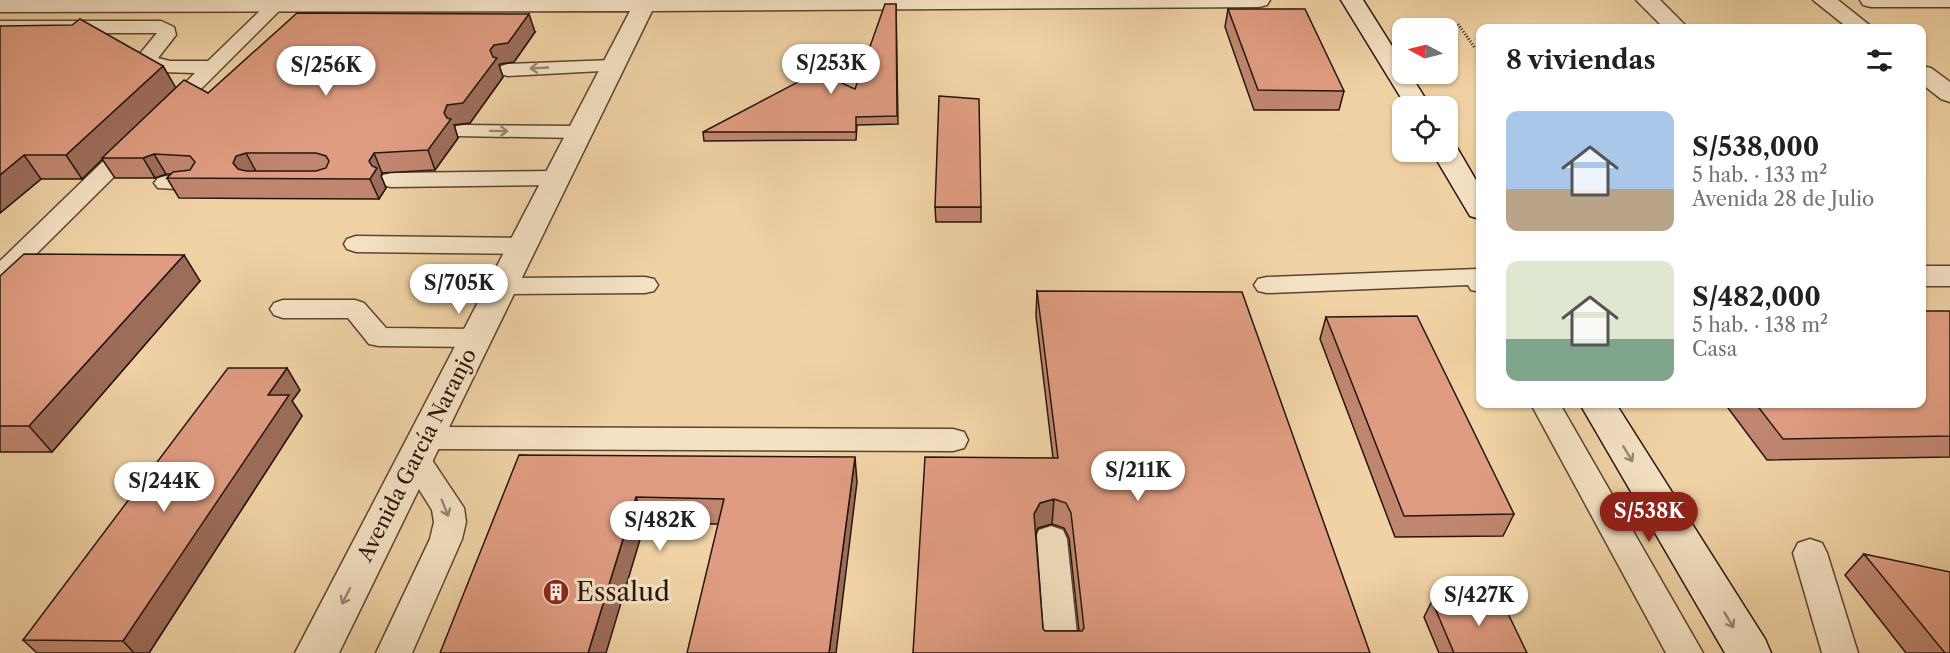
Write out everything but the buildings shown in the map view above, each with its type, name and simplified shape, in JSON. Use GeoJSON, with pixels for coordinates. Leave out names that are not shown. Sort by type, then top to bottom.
{"type":"FeatureCollection","features":[{"type":"Feature","properties":{"kind":"street"},"geometry":{"type":"LineString","coordinates":[[0,5],[1259,0]]}},
{"type":"Feature","properties":{"kind":"street"},"geometry":{"type":"LineString","coordinates":[[1352,0],[1412,96]]}},
{"type":"Feature","properties":{"kind":"street"},"geometry":{"type":"LineString","coordinates":[[1647,0],[1673,24]]}},
{"type":"Feature","properties":{"kind":"street"},"geometry":{"type":"LineString","coordinates":[[1824,0],[1857,24]]}},
{"type":"Feature","properties":{"kind":"street"},"geometry":{"type":"LineString","coordinates":[[1871,0],[1950,0]]}},
{"type":"Feature","properties":{"kind":"street","name":"Avenida García Naranjo"},"geometry":{"type":"LineString","coordinates":[[317,653],[645,2]]}},
{"type":"Feature","properties":{"kind":"street"},"geometry":{"type":"LineString","coordinates":[[1926,76],[1950,94]]}},
{"type":"Feature","properties":{"kind":"street"},"geometry":{"type":"LineString","coordinates":[[1452,162],[1476,203]]}},
{"type":"Feature","properties":{"kind":"street"},"geometry":{"type":"LineString","coordinates":[[1600,408],[1749,653]]}},
{"type":"Feature","properties":{"kind":"lane"},"geometry":{"type":"LineString","coordinates":[[5,270],[277,4]]}},
{"type":"Feature","properties":{"kind":"lane"},"geometry":{"type":"LineString","coordinates":[[0,27],[161,27],[167,31],[167,35],[148,56],[148,61],[163,66],[213,67]]}},
{"type":"Feature","properties":{"kind":"lane"},"geometry":{"type":"LineString","coordinates":[[508,70],[613,66]]}},
{"type":"Feature","properties":{"kind":"lane"},"geometry":{"type":"LineString","coordinates":[[464,131],[579,132]]}},
{"type":"Feature","properties":{"kind":"lane"},"geometry":{"type":"LineString","coordinates":[[391,180],[556,178]]}},
{"type":"Feature","properties":{"kind":"lane"},"geometry":{"type":"LineString","coordinates":[[166,183],[193,183]]}},
{"type":"Feature","properties":{"kind":"lane"},"geometry":{"type":"LineString","coordinates":[[356,244],[522,246]]}},
{"type":"Feature","properties":{"kind":"lane"},"geometry":{"type":"LineString","coordinates":[[1267,285],[1476,279]]}},
{"type":"Feature","properties":{"kind":"lane"},"geometry":{"type":"LineString","coordinates":[[502,286],[645,285]]}},
{"type":"Feature","properties":{"kind":"lane"},"geometry":{"type":"LineString","coordinates":[[283,309],[355,309],[379,337],[476,338]]}},
{"type":"Feature","properties":{"kind":"lane"},"geometry":{"type":"LineString","coordinates":[[1548,408],[1685,653]]}},
{"type":"Feature","properties":{"kind":"lane"},"geometry":{"type":"LineString","coordinates":[[394,653],[446,539],[450,522],[448,508],[420,448],[953,440]]}},
{"type":"Feature","properties":{"kind":"lane"},"geometry":{"type":"LineString","coordinates":[[1051,539],[1061,653]]}},
{"type":"Feature","properties":{"kind":"lane"},"geometry":{"type":"LineString","coordinates":[[1810,553],[1840,653]]}},
{"type":"Feature","properties":{"kind":"path"},"geometry":{"type":"LineString","coordinates":[[1458,24],[1474,48]]}},
{"type":"Feature","properties":{"kind":"place","name":"Essalud"},"geometry":{"type":"Point","coordinates":[556,592]}}]}
